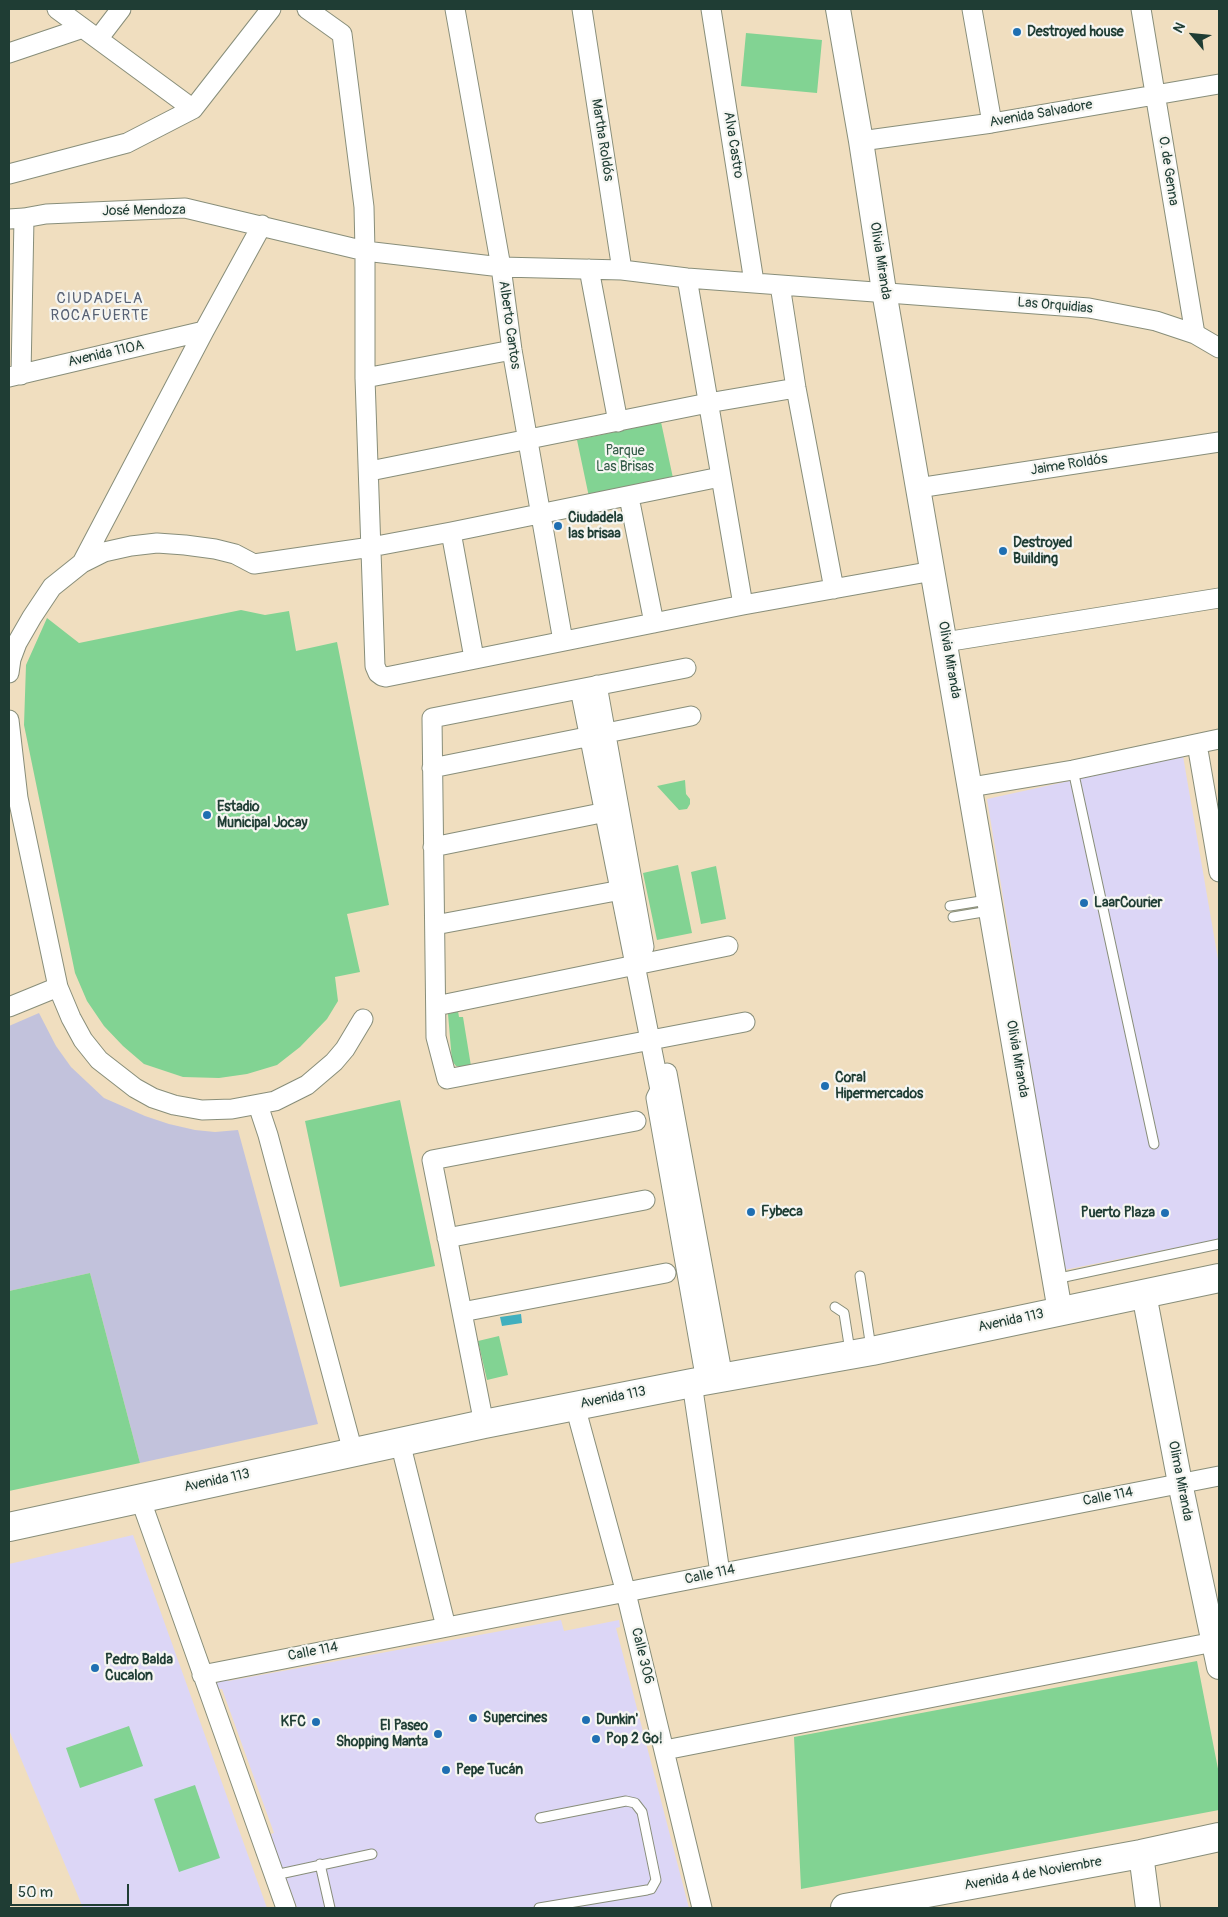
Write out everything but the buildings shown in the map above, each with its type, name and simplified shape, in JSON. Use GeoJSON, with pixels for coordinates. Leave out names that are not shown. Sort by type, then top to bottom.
{"type":"FeatureCollection","features":[{"type":"Feature","properties":{"kind":"main road","name":"Avenida 113"},"geometry":{"type":"LineString","coordinates":[[9,1527],[484,1424],[861,1352],[1219,1278]]}},
{"type":"Feature","properties":{"kind":"main road","name":"Avenida 4 de Noviembre"},"geometry":{"type":"LineString","coordinates":[[845,1908],[1141,1854],[1219,1837]]}},
{"type":"Feature","properties":{"kind":"street"},"geometry":{"type":"LineString","coordinates":[[57,9],[194,109]]}},
{"type":"Feature","properties":{"kind":"street"},"geometry":{"type":"LineString","coordinates":[[98,39],[121,9]]}},
{"type":"Feature","properties":{"kind":"street"},"geometry":{"type":"LineString","coordinates":[[9,174],[128,143],[194,109],[271,9]]}},
{"type":"Feature","properties":{"kind":"street"},"geometry":{"type":"LineString","coordinates":[[307,9],[342,34],[364,207],[365,378],[370,471],[375,666],[378,673],[386,677],[743,605],[933,572]]}},
{"type":"Feature","properties":{"kind":"street","name":"Alberto Cantos"},"geometry":{"type":"LineString","coordinates":[[455,9],[501,267],[512,350],[562,641]]}},
{"type":"Feature","properties":{"kind":"street","name":"Martha Roldós"},"geometry":{"type":"LineString","coordinates":[[582,9],[622,270]]}},
{"type":"Feature","properties":{"kind":"street","name":"Alva Castro"},"geometry":{"type":"LineString","coordinates":[[711,9],[754,282]]}},
{"type":"Feature","properties":{"kind":"street","name":"Olivia Miranda"},"geometry":{"type":"LineString","coordinates":[[838,9],[884,291],[1060,1310]]}},
{"type":"Feature","properties":{"kind":"street"},"geometry":{"type":"LineString","coordinates":[[972,9],[992,123]]}},
{"type":"Feature","properties":{"kind":"street","name":"O. de Genna"},"geometry":{"type":"LineString","coordinates":[[1141,9],[1195,334]]}},
{"type":"Feature","properties":{"kind":"street"},"geometry":{"type":"LineString","coordinates":[[9,53],[82,28]]}},
{"type":"Feature","properties":{"kind":"street","name":"Avenida Salvadore"},"geometry":{"type":"LineString","coordinates":[[861,141],[992,123],[1219,84]]}},
{"type":"Feature","properties":{"kind":"street","name":"José Mendoza"},"geometry":{"type":"LineString","coordinates":[[16,219],[46,214],[185,208],[365,251],[501,267],[622,270]]}},
{"type":"Feature","properties":{"kind":"street"},"geometry":{"type":"LineString","coordinates":[[15,376],[16,219]]}},
{"type":"Feature","properties":{"kind":"street"},"geometry":{"type":"LineString","coordinates":[[82,563],[262,225]]}},
{"type":"Feature","properties":{"kind":"street"},"geometry":{"type":"LineString","coordinates":[[590,269],[618,422]]}},
{"type":"Feature","properties":{"kind":"street","name":"Las Orquidias"},"geometry":{"type":"LineString","coordinates":[[622,270],[687,278],[884,291],[1089,308],[1156,321],[1195,334],[1219,348]]}},
{"type":"Feature","properties":{"kind":"street"},"geometry":{"type":"LineString","coordinates":[[687,278],[743,605]]}},
{"type":"Feature","properties":{"kind":"street"},"geometry":{"type":"LineString","coordinates":[[780,285],[796,388],[834,589]]}},
{"type":"Feature","properties":{"kind":"street","name":"Avenida 110A"},"geometry":{"type":"LineString","coordinates":[[15,376],[204,331]]}},
{"type":"Feature","properties":{"kind":"street"},"geometry":{"type":"LineString","coordinates":[[365,378],[512,350]]}},
{"type":"Feature","properties":{"kind":"street"},"geometry":{"type":"LineString","coordinates":[[370,471],[796,388]]}},
{"type":"Feature","properties":{"kind":"street","name":"Jaime Roldós"},"geometry":{"type":"LineString","coordinates":[[918,488],[1219,442]]}},
{"type":"Feature","properties":{"kind":"street"},"geometry":{"type":"LineString","coordinates":[[9,673],[11,659],[17,643],[52,587],[82,563],[104,552],[157,543],[215,549],[236,554],[254,564],[371,547],[540,515],[720,477]]}},
{"type":"Feature","properties":{"kind":"street"},"geometry":{"type":"LineString","coordinates":[[629,497],[654,623]]}},
{"type":"Feature","properties":{"kind":"street"},"geometry":{"type":"LineString","coordinates":[[451,532],[474,658]]}},
{"type":"Feature","properties":{"kind":"street"},"geometry":{"type":"LineString","coordinates":[[945,642],[1219,598]]}},
{"type":"Feature","properties":{"kind":"street"},"geometry":{"type":"LineString","coordinates":[[686,668],[432,718],[436,1037],[447,1079],[745,1022]]}},
{"type":"Feature","properties":{"kind":"street"},"geometry":{"type":"LineString","coordinates":[[588,687],[655,1039],[660,1090],[656,1098],[678,1176],[694,1267],[707,1381],[720,1573]]}},
{"type":"Feature","properties":{"kind":"street"},"geometry":{"type":"LineString","coordinates":[[432,768],[691,716]]}},
{"type":"Feature","properties":{"kind":"street"},"geometry":{"type":"LineString","coordinates":[[9,732],[13,800],[58,987],[83,1040],[99,1060],[135,1088],[174,1105],[202,1110],[232,1109],[258,1105],[292,1094],[321,1074],[345,1049],[363,1019]]}},
{"type":"Feature","properties":{"kind":"street"},"geometry":{"type":"LineString","coordinates":[[971,787],[1073,770],[1219,739]]}},
{"type":"Feature","properties":{"kind":"street"},"geometry":{"type":"LineString","coordinates":[[1197,744],[1219,872]]}},
{"type":"Feature","properties":{"kind":"street"},"geometry":{"type":"LineString","coordinates":[[434,847],[612,811]]}},
{"type":"Feature","properties":{"kind":"street"},"geometry":{"type":"LineString","coordinates":[[435,925],[627,889]]}},
{"type":"Feature","properties":{"kind":"street"},"geometry":{"type":"LineString","coordinates":[[436,1006],[728,946]]}},
{"type":"Feature","properties":{"kind":"street"},"geometry":{"type":"LineString","coordinates":[[9,1008],[58,987]]}},
{"type":"Feature","properties":{"kind":"street"},"geometry":{"type":"LineString","coordinates":[[258,1105],[353,1452]]}},
{"type":"Feature","properties":{"kind":"street"},"geometry":{"type":"LineString","coordinates":[[484,1424],[432,1160],[636,1121]]}},
{"type":"Feature","properties":{"kind":"street"},"geometry":{"type":"LineString","coordinates":[[447,1238],[645,1200]]}},
{"type":"Feature","properties":{"kind":"street"},"geometry":{"type":"LineString","coordinates":[[462,1312],[666,1273]]}},
{"type":"Feature","properties":{"kind":"street","name":"Olima Miranda"},"geometry":{"type":"LineString","coordinates":[[1144,1294],[1180,1483],[1217,1642],[1219,1667]]}},
{"type":"Feature","properties":{"kind":"street","name":"Calle 306"},"geometry":{"type":"LineString","coordinates":[[575,1406],[626,1593],[702,1908]]}},
{"type":"Feature","properties":{"kind":"street"},"geometry":{"type":"LineString","coordinates":[[400,1442],[446,1627]]}},
{"type":"Feature","properties":{"kind":"street","name":"Calle 114"},"geometry":{"type":"LineString","coordinates":[[202,1675],[1219,1476]]}},
{"type":"Feature","properties":{"kind":"street"},"geometry":{"type":"LineString","coordinates":[[140,1498],[286,1908]]}},
{"type":"Feature","properties":{"kind":"street"},"geometry":{"type":"LineString","coordinates":[[665,1750],[1217,1642]]}},
{"type":"Feature","properties":{"kind":"street"},"geometry":{"type":"LineString","coordinates":[[1141,1854],[1148,1908]]}},
{"type":"Feature","properties":{"kind":"lane"},"geometry":{"type":"LineString","coordinates":[[1073,770],[1154,1144]]}},
{"type":"Feature","properties":{"kind":"lane"},"geometry":{"type":"LineString","coordinates":[[950,906],[991,906]]}},
{"type":"Feature","properties":{"kind":"lane"},"geometry":{"type":"LineString","coordinates":[[953,917],[991,906]]}},
{"type":"Feature","properties":{"kind":"lane"},"geometry":{"type":"LineString","coordinates":[[1055,1279],[1219,1244]]}},
{"type":"Feature","properties":{"kind":"lane"},"geometry":{"type":"LineString","coordinates":[[860,1276],[861,1352]]}},
{"type":"Feature","properties":{"kind":"lane"},"geometry":{"type":"LineString","coordinates":[[835,1307],[844,1313],[861,1352]]}},
{"type":"Feature","properties":{"kind":"lane"},"geometry":{"type":"LineString","coordinates":[[538,1908],[647,1890],[651,1888],[656,1880],[642,1812],[636,1803],[626,1800],[540,1818]]}},
{"type":"Feature","properties":{"kind":"lane"},"geometry":{"type":"LineString","coordinates":[[275,1875],[372,1854]]}},
{"type":"Feature","properties":{"kind":"lane"},"geometry":{"type":"LineString","coordinates":[[320,1864],[330,1908]]}},
{"type":"Feature","properties":{"kind":"shaded area"},"geometry":{"type":"Polygon","coordinates":[[[1183,756],[1219,965],[1219,1239],[1064,1270],[987,799],[1183,756]]]}},
{"type":"Feature","properties":{"kind":"shaded area"},"geometry":{"type":"Polygon","coordinates":[[[39,1013],[56,1046],[71,1067],[104,1098],[169,1124],[215,1132],[238,1130],[318,1424],[140,1463],[90,1273],[9,1291],[9,1026],[39,1013]]]}},
{"type":"Feature","properties":{"kind":"shaded area","name":"Pedro Balda Cucalon"},"geometry":{"type":"Polygon","coordinates":[[[133,1535],[267,1908],[83,1908],[9,1730],[9,1564],[133,1535]]]}},
{"type":"Feature","properties":{"kind":"shaded area","name":"El Paseo Shopping Manta"},"geometry":{"type":"Polygon","coordinates":[[[561,1620],[564,1631],[619,1620],[620,1627],[616,1628],[689,1908],[297,1908],[274,1845],[271,1834],[274,1833],[222,1689],[217,1689],[215,1679],[227,1676],[228,1681],[561,1620]]]}},
{"type":"Feature","properties":{"kind":"green space"},"geometry":{"type":"Polygon","coordinates":[[[746,33],[822,40],[817,93],[741,86],[746,33]]]}},
{"type":"Feature","properties":{"kind":"green space","name":"Parque Las Brisas"},"geometry":{"type":"Polygon","coordinates":[[[661,422],[673,478],[589,497],[577,440],[661,422]]]}},
{"type":"Feature","properties":{"kind":"green space","name":"Estadio Municipal Jocay"},"geometry":{"type":"Polygon","coordinates":[[[241,610],[265,615],[289,611],[296,651],[337,642],[389,905],[347,914],[360,972],[335,977],[338,1001],[327,1019],[300,1047],[277,1065],[247,1074],[219,1078],[183,1077],[144,1064],[123,1046],[104,1026],[87,1001],[75,973],[24,725],[26,665],[47,618],[79,643],[241,610]]]}},
{"type":"Feature","properties":{"kind":"green space"},"geometry":{"type":"Polygon","coordinates":[[[685,780],[686,794],[690,799],[690,804],[687,809],[679,810],[657,786],[685,780]]]}},
{"type":"Feature","properties":{"kind":"green space"},"geometry":{"type":"Polygon","coordinates":[[[678,865],[692,933],[657,940],[643,873],[678,865]]]}},
{"type":"Feature","properties":{"kind":"green space"},"geometry":{"type":"Polygon","coordinates":[[[716,866],[726,919],[701,924],[691,872],[716,866]]]}},
{"type":"Feature","properties":{"kind":"green space"},"geometry":{"type":"Polygon","coordinates":[[[458,1011],[459,1017],[463,1017],[471,1066],[456,1066],[452,1061],[448,1014],[458,1011]]]}},
{"type":"Feature","properties":{"kind":"green space"},"geometry":{"type":"Polygon","coordinates":[[[400,1100],[435,1266],[340,1287],[305,1121],[400,1100]]]}},
{"type":"Feature","properties":{"kind":"green space"},"geometry":{"type":"Polygon","coordinates":[[[90,1273],[140,1463],[9,1491],[9,1291],[90,1273]]]}},
{"type":"Feature","properties":{"kind":"green space"},"geometry":{"type":"Polygon","coordinates":[[[499,1336],[508,1375],[487,1380],[478,1341],[499,1336]]]}},
{"type":"Feature","properties":{"kind":"green space"},"geometry":{"type":"Polygon","coordinates":[[[1197,1661],[1219,1774],[1219,1810],[801,1889],[794,1737],[1197,1661]]]}},
{"type":"Feature","properties":{"kind":"green space"},"geometry":{"type":"Polygon","coordinates":[[[129,1726],[143,1766],[80,1788],[66,1748],[129,1726]]]}},
{"type":"Feature","properties":{"kind":"green space"},"geometry":{"type":"Polygon","coordinates":[[[195,1785],[220,1858],[179,1872],[154,1799],[195,1785]]]}},
{"type":"Feature","properties":{"kind":"water"},"geometry":{"type":"Polygon","coordinates":[[[521,1314],[522,1323],[502,1326],[500,1317],[521,1314]]]}},
{"type":"Feature","properties":{"kind":"place","name":"Destroyed house"},"geometry":{"type":"Point","coordinates":[1017,32]}},
{"type":"Feature","properties":{"kind":"place","name":"Ciudadela las brisaa"},"geometry":{"type":"Point","coordinates":[558,526]}},
{"type":"Feature","properties":{"kind":"place","name":"Destroyed Building"},"geometry":{"type":"Point","coordinates":[1003,551]}},
{"type":"Feature","properties":{"kind":"place","name":"Estadio Municipal Jocay"},"geometry":{"type":"Point","coordinates":[207,815]}},
{"type":"Feature","properties":{"kind":"place","name":"LaarCourier"},"geometry":{"type":"Point","coordinates":[1084,903]}},
{"type":"Feature","properties":{"kind":"place","name":"Coral Hipermercados"},"geometry":{"type":"Point","coordinates":[825,1086]}},
{"type":"Feature","properties":{"kind":"place","name":"Fybeca"},"geometry":{"type":"Point","coordinates":[751,1212]}},
{"type":"Feature","properties":{"kind":"place","name":"Puerto Plaza"},"geometry":{"type":"Point","coordinates":[1165,1213]}},
{"type":"Feature","properties":{"kind":"place","name":"Pedro Balda Cucalon"},"geometry":{"type":"Point","coordinates":[95,1668]}},
{"type":"Feature","properties":{"kind":"place","name":"Supercines"},"geometry":{"type":"Point","coordinates":[473,1718]}},
{"type":"Feature","properties":{"kind":"place","name":"Dunkin'"},"geometry":{"type":"Point","coordinates":[586,1720]}},
{"type":"Feature","properties":{"kind":"place","name":"KFC"},"geometry":{"type":"Point","coordinates":[316,1722]}},
{"type":"Feature","properties":{"kind":"place","name":"El Paseo Shopping Manta"},"geometry":{"type":"Point","coordinates":[438,1734]}},
{"type":"Feature","properties":{"kind":"place","name":"Pop 2 Go!"},"geometry":{"type":"Point","coordinates":[596,1739]}},
{"type":"Feature","properties":{"kind":"place","name":"Pepe Tucán"},"geometry":{"type":"Point","coordinates":[446,1770]}},
{"type":"Feature","properties":{"kind":"district","name":"CIUDADELA ROCAFUERTE"},"geometry":{"type":"Point","coordinates":[100,308]}}]}
